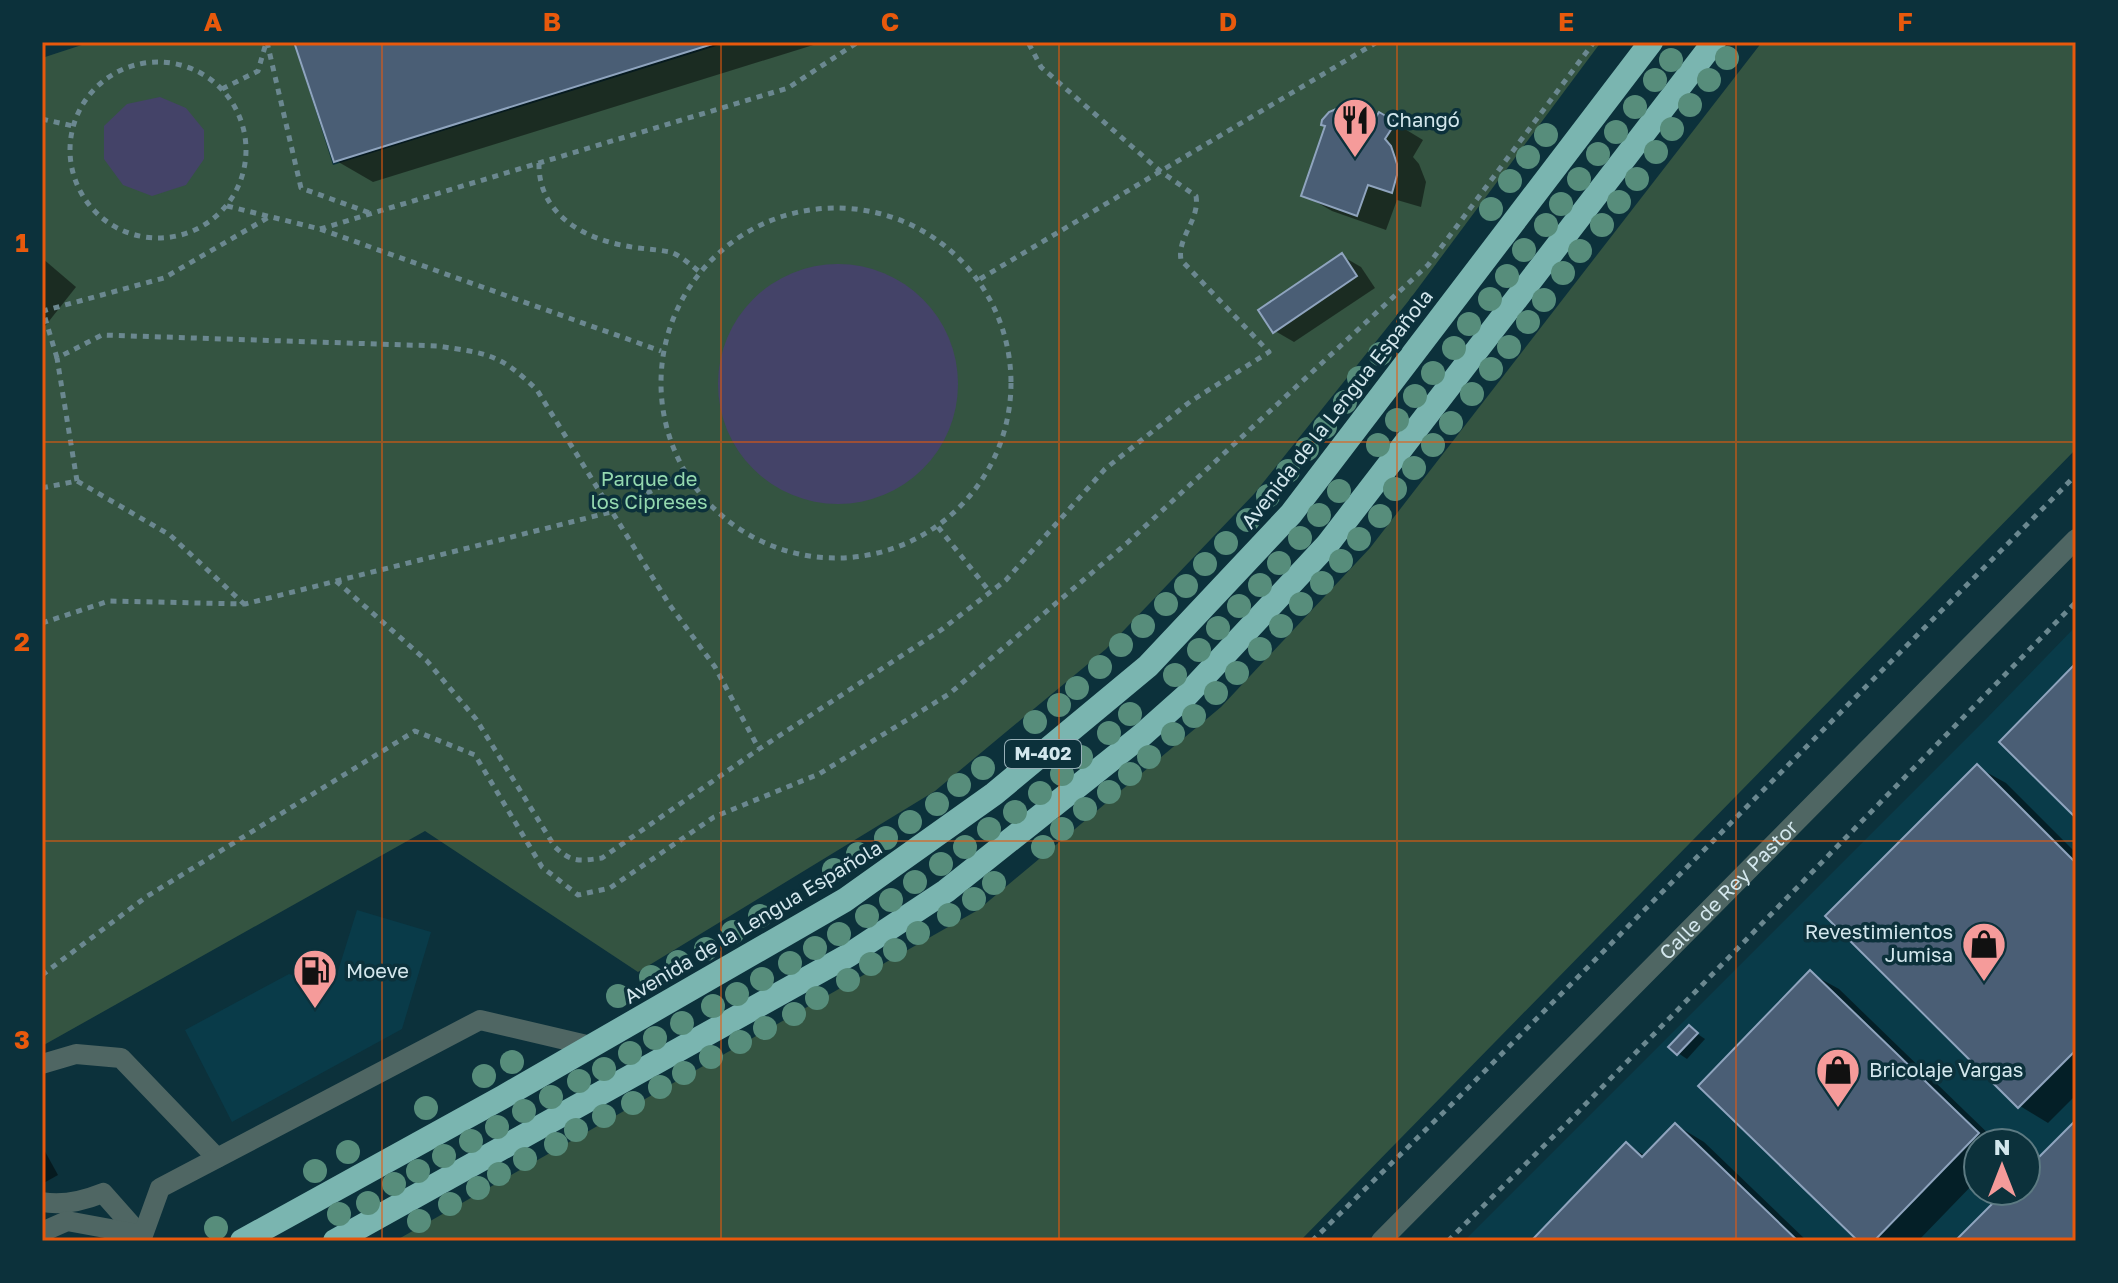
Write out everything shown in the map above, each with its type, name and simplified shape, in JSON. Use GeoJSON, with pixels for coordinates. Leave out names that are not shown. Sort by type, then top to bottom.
{"type":"FeatureCollection","features":[{"type":"Feature","properties":{"kind":"highway","name":"Avenida de la Lengua Española"},"geometry":{"type":"LineString","coordinates":[[242,1241],[845,900],[994,794],[1148,666],[1291,514],[1651,42]]}},
{"type":"Feature","properties":{"kind":"highway","name":"M-402"},"geometry":{"type":"LineString","coordinates":[[335,1241],[849,955],[958,881],[1141,736],[1186,696],[1327,545],[1714,42]]}},
{"type":"Feature","properties":{"kind":"street","name":"Calle de Rey Pastor"},"geometry":{"type":"LineString","coordinates":[[1381,1241],[2076,539]]}},
{"type":"Feature","properties":{"kind":"street"},"geometry":{"type":"LineString","coordinates":[[142,1238],[160,1188],[480,1020],[591,1046]]}},
{"type":"Feature","properties":{"kind":"street"},"geometry":{"type":"LineString","coordinates":[[42,1064],[76,1054],[121,1058],[217,1158]]}},
{"type":"Feature","properties":{"kind":"street"},"geometry":{"type":"LineString","coordinates":[[42,1202],[81,1202],[103,1193],[142,1238]]}},
{"type":"Feature","properties":{"kind":"street"},"geometry":{"type":"LineString","coordinates":[[42,1232],[67,1221],[100,1235],[142,1238]]}},
{"type":"Feature","properties":{"kind":"path"},"geometry":{"type":"LineString","coordinates":[[222,89],[258,71],[266,42]]}},
{"type":"Feature","properties":{"kind":"path"},"geometry":{"type":"LineString","coordinates":[[266,42],[301,188],[372,214]]}},
{"type":"Feature","properties":{"kind":"path"},"geometry":{"type":"LineString","coordinates":[[320,229],[788,88],[858,42]]}},
{"type":"Feature","properties":{"kind":"path"},"geometry":{"type":"LineString","coordinates":[[336,581],[427,661],[476,719],[555,847],[566,858],[579,861],[602,858],[759,749],[941,630],[1006,580],[1105,469],[1191,401],[1269,352],[1181,260],[1179,248],[1198,208],[1196,196],[1160,171],[1041,67],[1028,42]]}},
{"type":"Feature","properties":{"kind":"path"},"geometry":{"type":"LineString","coordinates":[[980,279],[1377,42]]}},
{"type":"Feature","properties":{"kind":"path"},"geometry":{"type":"LineString","coordinates":[[42,975],[146,897],[415,731],[475,755],[542,867],[578,895],[610,888],[714,817],[819,774],[949,694],[1127,543],[1428,265],[1594,42]]}},
{"type":"Feature","properties":{"kind":"path"},"geometry":{"type":"LineString","coordinates":[[150,61],[174,62],[200,72],[222,89],[235,106],[243,125],[247,152],[242,179],[227,206],[208,223],[185,234],[159,239],[130,234],[104,221],[85,200],[73,176],[69,147],[73,126],[88,95],[106,78],[127,66],[150,61]]}},
{"type":"Feature","properties":{"kind":"path"},"geometry":{"type":"LineString","coordinates":[[42,119],[73,126]]}},
{"type":"Feature","properties":{"kind":"path"},"geometry":{"type":"LineString","coordinates":[[539,163],[544,196],[552,209],[567,222],[612,243],[673,253],[701,273]]}},
{"type":"Feature","properties":{"kind":"path"},"geometry":{"type":"LineString","coordinates":[[227,206],[320,229],[661,351]]}},
{"type":"Feature","properties":{"kind":"path"},"geometry":{"type":"LineString","coordinates":[[808,208],[887,213],[955,251],[980,279],[991,297],[1012,361],[1004,441],[971,497],[938,527],[891,551],[838,560],[776,549],[725,521],[684,474],[670,445],[661,415],[661,351],[670,319],[685,290],[701,273],[735,237],[808,208]]}},
{"type":"Feature","properties":{"kind":"path"},"geometry":{"type":"LineString","coordinates":[[77,481],[57,358],[43,311],[164,278],[271,217]]}},
{"type":"Feature","properties":{"kind":"path"},"geometry":{"type":"LineString","coordinates":[[57,358],[102,335],[422,346],[489,354],[515,368],[537,390],[669,604],[715,667],[759,749]]}},
{"type":"Feature","properties":{"kind":"path"},"geometry":{"type":"LineString","coordinates":[[42,623],[109,601],[245,604],[611,512],[684,474]]}},
{"type":"Feature","properties":{"kind":"path"},"geometry":{"type":"LineString","coordinates":[[1312,1241],[2076,475]]}},
{"type":"Feature","properties":{"kind":"path"},"geometry":{"type":"LineString","coordinates":[[42,488],[77,481],[170,535],[245,604]]}},
{"type":"Feature","properties":{"kind":"path"},"geometry":{"type":"LineString","coordinates":[[938,527],[990,592]]}},
{"type":"Feature","properties":{"kind":"path"},"geometry":{"type":"LineString","coordinates":[[1448,1241],[2076,602]]}},
{"type":"Feature","properties":{"kind":"shaded area"},"geometry":{"type":"Polygon","coordinates":[[[160,97],[186,108],[204,130],[204,159],[186,185],[152,196],[123,185],[104,159],[104,126],[127,104],[160,97]]]}},
{"type":"Feature","properties":{"kind":"shaded area"},"geometry":{"type":"Polygon","coordinates":[[[838,264],[861,266],[884,273],[905,284],[923,299],[938,317],[949,338],[956,361],[956,407],[949,430],[938,451],[923,469],[905,484],[884,495],[861,502],[838,504],[815,502],[792,495],[771,484],[753,469],[738,451],[727,430],[720,407],[718,384],[720,361],[727,338],[738,317],[753,299],[771,284],[792,273],[815,266],[838,264]]]}},
{"type":"Feature","properties":{"kind":"shaded area"},"geometry":{"type":"Polygon","coordinates":[[[2076,626],[2076,1241],[1464,1241],[1988,717],[2076,626]]]}},
{"type":"Feature","properties":{"kind":"shaded area","name":"Moeve"},"geometry":{"type":"Polygon","coordinates":[[[357,910],[431,932],[402,1029],[232,1122],[185,1030],[289,974],[315,982],[321,991],[334,984],[357,910]]]}},
{"type":"Feature","properties":{"kind":"green space","name":"Parque de los Cipreses"},"geometry":{"type":"Polygon","coordinates":[[[91,42],[294,42],[333,165],[729,42],[1601,42],[1410,299],[1254,494],[1106,649],[935,791],[638,972],[425,831],[42,1046],[42,58],[91,42]]]}},
{"type":"Feature","properties":{"kind":"green space"},"geometry":{"type":"Polygon","coordinates":[[[1762,42],[2076,42],[2076,449],[1300,1241],[395,1241],[978,910],[1221,707],[1370,548],[1762,42]]]}},
{"type":"Feature","properties":{"kind":"building"},"geometry":{"type":"Polygon","coordinates":[[[294,42],[719,42],[334,162],[294,42]]]}},
{"type":"Feature","properties":{"kind":"building","name":"Changó"},"geometry":{"type":"Polygon","coordinates":[[[1341,107],[1369,129],[1379,112],[1396,122],[1385,139],[1397,164],[1392,193],[1368,185],[1357,216],[1301,196],[1325,126],[1321,125],[1322,120],[1329,112],[1341,107]]]}},
{"type":"Feature","properties":{"kind":"building"},"geometry":{"type":"Polygon","coordinates":[[[1342,253],[1357,276],[1273,333],[1258,310],[1342,253]]]}},
{"type":"Feature","properties":{"kind":"building"},"geometry":{"type":"Polygon","coordinates":[[[2076,663],[2076,818],[1999,742],[2076,663]]]}},
{"type":"Feature","properties":{"kind":"building","name":"Revestimientos Jumisa"},"geometry":{"type":"Polygon","coordinates":[[[1977,764],[2076,863],[2076,1050],[2018,1108],[1825,916],[1977,764]]]}},
{"type":"Feature","properties":{"kind":"building","name":"Bricolaje Vargas"},"geometry":{"type":"Polygon","coordinates":[[[1810,970],[1973,1127],[1962,1127],[1962,1150],[1874,1241],[1858,1241],[1698,1086],[1810,970]]]}},
{"type":"Feature","properties":{"kind":"building"},"geometry":{"type":"Polygon","coordinates":[[[1689,1025],[1698,1033],[1677,1055],[1668,1047],[1689,1025]]]}},
{"type":"Feature","properties":{"kind":"building"},"geometry":{"type":"Polygon","coordinates":[[[2076,1120],[2076,1241],[1955,1241],[1989,1207],[2042,1207],[2042,1154],[2076,1120]]]}},
{"type":"Feature","properties":{"kind":"building"},"geometry":{"type":"Polygon","coordinates":[[[1675,1123],[1798,1241],[1531,1241],[1626,1142],[1642,1157],[1675,1123]]]}},
{"type":"Feature","properties":{"kind":"place","name":"Changó"},"geometry":{"type":"Point","coordinates":[1355,159]}},
{"type":"Feature","properties":{"kind":"place","name":"Revestimientos Jumisa"},"geometry":{"type":"Point","coordinates":[1984,983]}},
{"type":"Feature","properties":{"kind":"place","name":"Moeve"},"geometry":{"type":"Point","coordinates":[315,1010]}},
{"type":"Feature","properties":{"kind":"place","name":"Bricolaje Vargas"},"geometry":{"type":"Point","coordinates":[1838,1109]}}]}
